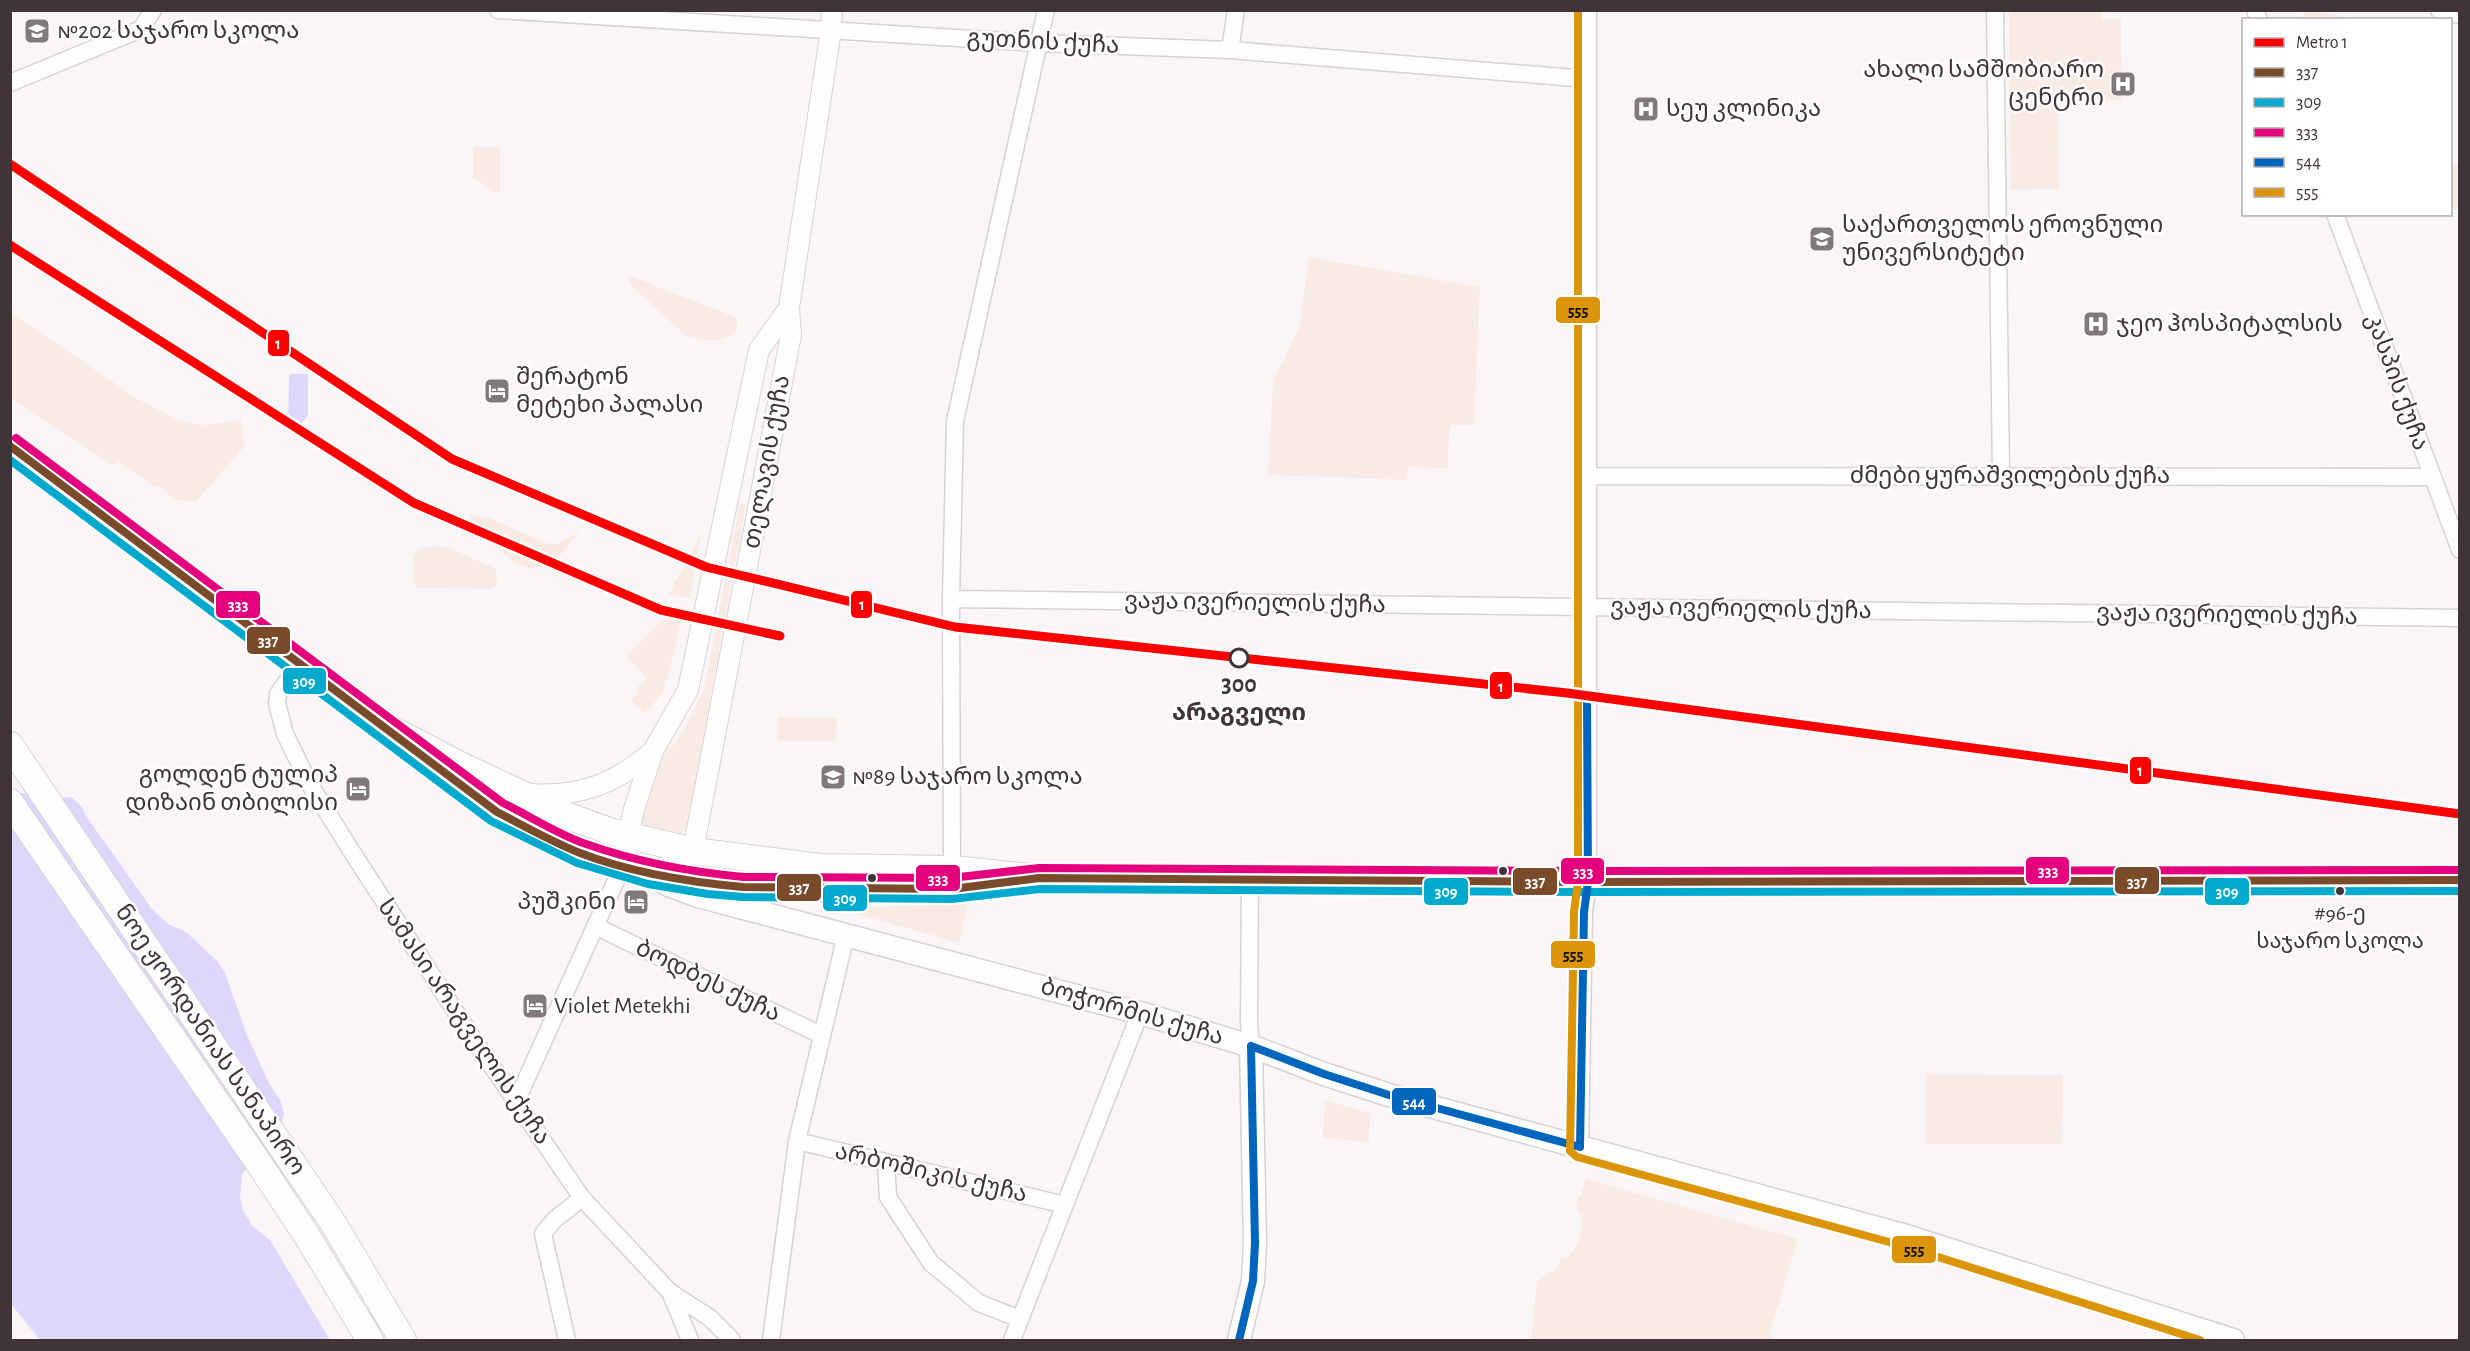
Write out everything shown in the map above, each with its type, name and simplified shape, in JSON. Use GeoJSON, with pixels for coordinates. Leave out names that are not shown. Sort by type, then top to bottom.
{"type":"FeatureCollection","features":[{"type":"Feature","properties":{"kind":"main road"},"geometry":{"type":"LineString","coordinates":[[10,446],[497,812],[580,853],[651,874],[743,887],[952,889],[1039,878]]}},
{"type":"Feature","properties":{"kind":"main road"},"geometry":{"type":"LineString","coordinates":[[376,721],[518,794],[572,817],[628,836],[693,851],[820,867],[952,869],[1039,878],[1588,882],[2460,880]]}},
{"type":"Feature","properties":{"kind":"main road","name":"ნოე ჟორდანიას სანაპირო"},"geometry":{"type":"LineString","coordinates":[[10,745],[339,1233],[404,1341]]}},
{"type":"Feature","properties":{"kind":"main road","name":"ნოე ჟორდანიას სანაპირო"},"geometry":{"type":"LineString","coordinates":[[10,802],[258,1162],[307,1236],[370,1341]]}},
{"type":"Feature","properties":{"kind":"main road","name":"ბოჭორმის ქუჩა"},"geometry":{"type":"LineString","coordinates":[[651,874],[668,885],[698,896],[1140,1013],[1251,1046],[1324,1074],[1389,1095],[1904,1235],[2234,1341]]}},
{"type":"Feature","properties":{"kind":"main road"},"geometry":{"type":"LineString","coordinates":[[1239,1341],[1252,1289],[1255,1243],[1251,1046]]}},
{"type":"Feature","properties":{"kind":"street"},"geometry":{"type":"LineString","coordinates":[[10,83],[141,29],[153,10]]}},
{"type":"Feature","properties":{"kind":"street","name":"გუთნის ქუჩა"},"geometry":{"type":"LineString","coordinates":[[498,10],[831,20],[1039,44],[1230,50],[1588,79]]}},
{"type":"Feature","properties":{"kind":"street"},"geometry":{"type":"LineString","coordinates":[[952,869],[951,599],[955,421],[1047,10]]}},
{"type":"Feature","properties":{"kind":"street"},"geometry":{"type":"LineString","coordinates":[[1230,50],[1236,10]]}},
{"type":"Feature","properties":{"kind":"street"},"geometry":{"type":"LineString","coordinates":[[1580,1147],[1584,912],[1588,882],[1588,10]]}},
{"type":"Feature","properties":{"kind":"street"},"geometry":{"type":"LineString","coordinates":[[1995,10],[2001,476]]}},
{"type":"Feature","properties":{"kind":"street"},"geometry":{"type":"LineString","coordinates":[[2439,10],[2460,15]]}},
{"type":"Feature","properties":{"kind":"street","name":"თელავის ქუჩა"},"geometry":{"type":"LineString","coordinates":[[693,851],[791,335],[789,308],[831,20]]}},
{"type":"Feature","properties":{"kind":"street","name":"კასპის ქუჩა"},"geometry":{"type":"LineString","coordinates":[[2336,216],[2460,550]]}},
{"type":"Feature","properties":{"kind":"street","name":"თელავის ქუჩა"},"geometry":{"type":"LineString","coordinates":[[622,867],[634,809],[653,751],[688,690],[759,350],[789,308]]}},
{"type":"Feature","properties":{"kind":"street","name":"ძმები ყურაშვილების ქუჩა"},"geometry":{"type":"LineString","coordinates":[[1588,476],[2432,477]]}},
{"type":"Feature","properties":{"kind":"street","name":"ვაჟა ივერიელის ქუჩა"},"geometry":{"type":"LineString","coordinates":[[951,599],[2460,618]]}},
{"type":"Feature","properties":{"kind":"street","name":"სამასი არაგველის ქუჩა"},"geometry":{"type":"LineString","coordinates":[[300,663],[278,694],[277,704],[285,734],[309,783],[352,852],[516,1102],[582,1198],[670,1292],[710,1318],[732,1341]]}},
{"type":"Feature","properties":{"kind":"street","name":"თელავის ქუჩა"},"geometry":{"type":"LineString","coordinates":[[518,794],[556,795],[603,785],[629,771],[653,751]]}},
{"type":"Feature","properties":{"kind":"street"},"geometry":{"type":"LineString","coordinates":[[651,874],[693,851]]}},
{"type":"Feature","properties":{"kind":"street"},"geometry":{"type":"LineString","coordinates":[[516,1102],[622,867]]}},
{"type":"Feature","properties":{"kind":"street"},"geometry":{"type":"LineString","coordinates":[[1250,878],[1249,1022],[1251,1046]]}},
{"type":"Feature","properties":{"kind":"street","name":"ბოდბეს ქუჩა"},"geometry":{"type":"LineString","coordinates":[[596,926],[821,1035]]}},
{"type":"Feature","properties":{"kind":"street"},"geometry":{"type":"LineString","coordinates":[[771,1341],[797,1141],[846,935]]}},
{"type":"Feature","properties":{"kind":"street"},"geometry":{"type":"LineString","coordinates":[[1012,1341],[1140,1013]]}},
{"type":"Feature","properties":{"kind":"street","name":"არბოშიკის ქუჩა"},"geometry":{"type":"LineString","coordinates":[[797,1141],[1065,1205]]}},
{"type":"Feature","properties":{"kind":"street"},"geometry":{"type":"LineString","coordinates":[[886,1163],[888,1197],[932,1263],[979,1303],[1020,1319]]}},
{"type":"Feature","properties":{"kind":"street"},"geometry":{"type":"LineString","coordinates":[[567,1341],[543,1234],[554,1220],[582,1198]]}},
{"type":"Feature","properties":{"kind":"street"},"geometry":{"type":"LineString","coordinates":[[670,1292],[690,1341]]}},
{"type":"Feature","properties":{"kind":"shaded area"},"geometry":{"type":"Polygon","coordinates":[[[2310,10],[2349,18],[2299,18],[2310,10]]]}},
{"type":"Feature","properties":{"kind":"shaded area"},"geometry":{"type":"Polygon","coordinates":[[[2009,11],[2102,11],[2102,19],[2121,19],[2122,100],[2058,101],[2059,189],[2011,190],[2009,11]]]}},
{"type":"Feature","properties":{"kind":"shaded area"},"geometry":{"type":"Polygon","coordinates":[[[473,147],[500,147],[500,192],[496,194],[473,177],[473,147]]]}},
{"type":"Feature","properties":{"kind":"shaded area"},"geometry":{"type":"Polygon","coordinates":[[[2459,164],[2459,209],[2452,210],[2452,165],[2459,164]]]}},
{"type":"Feature","properties":{"kind":"shaded area"},"geometry":{"type":"Polygon","coordinates":[[[1309,257],[1480,287],[1474,425],[1450,425],[1447,468],[1408,467],[1407,480],[1268,475],[1273,381],[1300,325],[1309,257]]]}},
{"type":"Feature","properties":{"kind":"shaded area"},"geometry":{"type":"Polygon","coordinates":[[[632,277],[735,317],[738,324],[736,332],[718,340],[698,339],[685,335],[630,284],[629,279],[632,277]]]}},
{"type":"Feature","properties":{"kind":"shaded area"},"geometry":{"type":"Polygon","coordinates":[[[11,313],[138,399],[177,420],[203,425],[241,420],[244,447],[196,502],[174,499],[160,487],[154,486],[117,461],[114,466],[11,399],[11,313]]]}},
{"type":"Feature","properties":{"kind":"shaded area"},"geometry":{"type":"Polygon","coordinates":[[[289,374],[308,374],[308,414],[298,431],[288,429],[289,374]]]}},
{"type":"Feature","properties":{"kind":"shaded area"},"geometry":{"type":"Polygon","coordinates":[[[740,503],[746,504],[686,830],[677,836],[644,828],[642,819],[644,797],[653,771],[684,730],[704,689],[740,503]]]}},
{"type":"Feature","properties":{"kind":"shaded area"},"geometry":{"type":"Polygon","coordinates":[[[472,515],[490,518],[544,543],[556,544],[581,532],[555,559],[547,565],[535,568],[513,561],[503,553],[468,517],[472,515]]]}},
{"type":"Feature","properties":{"kind":"shaded area"},"geometry":{"type":"Polygon","coordinates":[[[701,534],[690,598],[669,594],[701,534]]]}},
{"type":"Feature","properties":{"kind":"shaded area"},"geometry":{"type":"Polygon","coordinates":[[[437,546],[450,548],[496,569],[497,585],[493,589],[417,588],[413,574],[415,553],[421,549],[437,546]]]}},
{"type":"Feature","properties":{"kind":"shaded area"},"geometry":{"type":"Polygon","coordinates":[[[676,613],[681,619],[663,692],[645,714],[631,699],[639,693],[636,689],[647,678],[626,656],[660,622],[676,613]]]}},
{"type":"Feature","properties":{"kind":"shaded area"},"geometry":{"type":"Polygon","coordinates":[[[778,717],[837,718],[836,741],[778,741],[778,717]]]}},
{"type":"Feature","properties":{"kind":"shaded area"},"geometry":{"type":"Polygon","coordinates":[[[10,792],[73,798],[82,807],[152,909],[168,924],[186,932],[217,961],[225,973],[247,1035],[269,1083],[280,1100],[284,1113],[280,1130],[242,1174],[240,1198],[243,1210],[252,1226],[270,1240],[330,1340],[40,1340],[11,1304],[10,792]]]}},
{"type":"Feature","properties":{"kind":"shaded area"},"geometry":{"type":"Polygon","coordinates":[[[968,904],[959,943],[857,914],[859,907],[968,904]]]}},
{"type":"Feature","properties":{"kind":"shaded area"},"geometry":{"type":"Polygon","coordinates":[[[1926,1074],[2063,1075],[2062,1144],[1926,1144],[1926,1074]]]}},
{"type":"Feature","properties":{"kind":"shaded area"},"geometry":{"type":"Polygon","coordinates":[[[1325,1100],[1370,1113],[1369,1142],[1323,1138],[1325,1100]]]}},
{"type":"Feature","properties":{"kind":"shaded area"},"geometry":{"type":"Polygon","coordinates":[[[1586,1179],[1798,1239],[1769,1335],[1776,1340],[1531,1340],[1537,1281],[1558,1268],[1561,1258],[1566,1259],[1579,1240],[1582,1228],[1576,1206],[1586,1179]]]}},
{"type":"Feature","properties":{"kind":"metro line","name":"1"},"geometry":{"type":"LineString","coordinates":[[10,164],[452,459],[706,567],[955,627],[1567,693],[2460,814]]}},
{"type":"Feature","properties":{"kind":"metro line","name":"1"},"geometry":{"type":"LineString","coordinates":[[10,245],[414,503],[661,610],[780,636]]}},
{"type":"Feature","properties":{"kind":"transit line","name":"555"},"geometry":{"type":"LineString","coordinates":[[1578,10],[1578,881],[1574,912],[1570,1151],[1577,1157],[1900,1245],[2200,1340]]}},
{"type":"Feature","properties":{"kind":"transit line","name":"333"},"geometry":{"type":"LineString","coordinates":[[16,438],[503,803],[575,840],[625,856],[684,869],[744,877],[951,878],[1039,868],[1588,871],[2460,870]]}},
{"type":"Feature","properties":{"kind":"transit line","name":"337"},"geometry":{"type":"LineString","coordinates":[[10,446],[497,812],[580,853],[620,866],[681,879],[743,887],[952,889],[1039,878],[1588,882],[2460,880]]}},
{"type":"Feature","properties":{"kind":"transit line","name":"309"},"geometry":{"type":"LineString","coordinates":[[10,460],[491,821],[577,863],[648,884],[743,897],[952,899],[1040,889],[1588,892],[2460,891]]}},
{"type":"Feature","properties":{"kind":"transit line","name":"544"},"geometry":{"type":"LineString","coordinates":[[1580,1147],[1584,912],[1588,882],[1587,698]]}},
{"type":"Feature","properties":{"kind":"transit line","name":"544"},"geometry":{"type":"LineString","coordinates":[[1251,1046],[1324,1074],[1389,1095],[1580,1147]]}},
{"type":"Feature","properties":{"kind":"transit line","name":"544"},"geometry":{"type":"LineString","coordinates":[[1239,1340],[1253,1281],[1255,1243],[1251,1046]]}},
{"type":"Feature","properties":{"kind":"place","name":"№202 საჯარო სკოლა"},"geometry":{"type":"Point","coordinates":[37,31]}},
{"type":"Feature","properties":{"kind":"place","name":"ახალი სამშობიარო ცენტრი"},"geometry":{"type":"Point","coordinates":[2123,84]}},
{"type":"Feature","properties":{"kind":"place","name":"სეუ კლინიკა"},"geometry":{"type":"Point","coordinates":[1646,109]}},
{"type":"Feature","properties":{"kind":"place","name":"საქართველოს ეროვნული უნივერსიტეტი"},"geometry":{"type":"Point","coordinates":[1822,239]}},
{"type":"Feature","properties":{"kind":"place","name":"ჯეო ჰოსპიტალსის"},"geometry":{"type":"Point","coordinates":[2096,324]}},
{"type":"Feature","properties":{"kind":"place","name":"შერატონ მეტეხი პალასი"},"geometry":{"type":"Point","coordinates":[497,391]}},
{"type":"Feature","properties":{"kind":"place","name":"300 არაგველი"},"geometry":{"type":"Point","coordinates":[1239,658]}},
{"type":"Feature","properties":{"kind":"place","name":"№89 საჯარო სკოლა"},"geometry":{"type":"Point","coordinates":[833,777]}},
{"type":"Feature","properties":{"kind":"place","name":"გოლდენ ტულიპ დიზაინ თბილისი"},"geometry":{"type":"Point","coordinates":[358,789]}},
{"type":"Feature","properties":{"kind":"place","name":"#96-ე საჯარო სკოლა"},"geometry":{"type":"Point","coordinates":[2340,891]}},
{"type":"Feature","properties":{"kind":"place","name":"პუშკინი"},"geometry":{"type":"Point","coordinates":[636,902]}},
{"type":"Feature","properties":{"kind":"place","name":"Violet Metekhi"},"geometry":{"type":"Point","coordinates":[535,1006]}}]}
